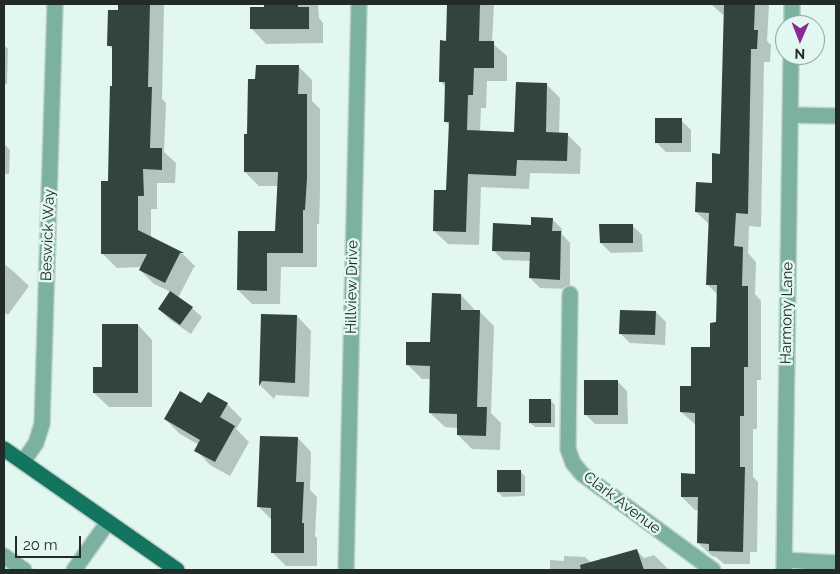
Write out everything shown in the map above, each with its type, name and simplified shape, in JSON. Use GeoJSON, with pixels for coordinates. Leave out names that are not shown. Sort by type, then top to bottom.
{"type":"FeatureCollection","features":[{"type":"Feature","properties":{"kind":"main road"},"geometry":{"type":"LineString","coordinates":[[4,449],[177,570]]}},
{"type":"Feature","properties":{"kind":"street","name":"Beswick Way"},"geometry":{"type":"LineString","coordinates":[[23,462],[36,443],[42,424],[56,4]]}},
{"type":"Feature","properties":{"kind":"street","name":"Hillview Drive"},"geometry":{"type":"LineString","coordinates":[[346,570],[359,4]]}},
{"type":"Feature","properties":{"kind":"street","name":"Harmony Lane"},"geometry":{"type":"LineString","coordinates":[[784,565],[791,65]]}},
{"type":"Feature","properties":{"kind":"street"},"geometry":{"type":"LineString","coordinates":[[790,115],[836,116]]}},
{"type":"Feature","properties":{"kind":"street","name":"Clark Avenue"},"geometry":{"type":"LineString","coordinates":[[570,294],[568,449],[573,463],[582,474],[714,570]]}},
{"type":"Feature","properties":{"kind":"street"},"geometry":{"type":"LineString","coordinates":[[78,569],[108,522]]}},
{"type":"Feature","properties":{"kind":"street"},"geometry":{"type":"LineString","coordinates":[[4,556],[24,570]]}},
{"type":"Feature","properties":{"kind":"street"},"geometry":{"type":"LineString","coordinates":[[784,565],[836,563]]}},
{"type":"Feature","properties":{"kind":"building"},"geometry":{"type":"Polygon","coordinates":[[[118,4],[150,4],[148,87],[152,87],[150,148],[162,148],[162,170],[143,169],[144,196],[138,196],[138,230],[184,253],[180,253],[165,283],[139,270],[147,254],[101,254],[101,181],[108,181],[110,86],[112,86],[112,46],[107,46],[108,10],[118,10],[118,4]]]}},
{"type":"Feature","properties":{"kind":"building"},"geometry":{"type":"Polygon","coordinates":[[[264,4],[298,4],[298,7],[309,7],[309,29],[250,29],[250,7],[264,7],[264,4]]]}},
{"type":"Feature","properties":{"kind":"building"},"geometry":{"type":"Polygon","coordinates":[[[447,4],[480,4],[479,41],[494,41],[494,68],[474,68],[473,95],[468,95],[467,130],[514,132],[516,82],[547,83],[546,132],[568,133],[567,161],[517,160],[516,176],[468,174],[466,232],[433,231],[434,190],[446,190],[449,122],[444,122],[445,82],[439,82],[440,40],[446,41],[447,4]]]}},
{"type":"Feature","properties":{"kind":"building"},"geometry":{"type":"Polygon","coordinates":[[[724,4],[755,4],[754,30],[758,30],[757,49],[751,49],[748,214],[736,213],[734,246],[743,247],[742,286],[748,286],[748,367],[744,367],[744,416],[740,416],[740,467],[745,467],[743,552],[709,551],[709,544],[697,543],[698,497],[681,497],[681,473],[695,474],[695,413],[680,412],[680,386],[691,386],[691,347],[710,347],[710,323],[716,322],[717,285],[706,285],[709,213],[695,212],[696,182],[712,183],[712,153],[720,154],[724,4]]]}},
{"type":"Feature","properties":{"kind":"building"},"geometry":{"type":"Polygon","coordinates":[[[256,65],[299,65],[298,94],[307,94],[307,178],[305,210],[303,210],[303,253],[267,253],[267,291],[237,290],[238,231],[275,231],[278,172],[244,172],[244,134],[247,134],[248,79],[255,79],[256,65]]]}},
{"type":"Feature","properties":{"kind":"building"},"geometry":{"type":"Polygon","coordinates":[[[655,118],[682,118],[682,143],[655,143],[655,118]]]}},
{"type":"Feature","properties":{"kind":"building"},"geometry":{"type":"Polygon","coordinates":[[[531,217],[553,218],[552,231],[561,231],[560,280],[529,278],[530,252],[492,251],[493,223],[531,225],[531,217]]]}},
{"type":"Feature","properties":{"kind":"building"},"geometry":{"type":"Polygon","coordinates":[[[599,224],[633,224],[633,243],[600,243],[599,224]]]}},
{"type":"Feature","properties":{"kind":"building"},"geometry":{"type":"Polygon","coordinates":[[[170,291],[193,307],[180,325],[158,309],[170,291]]]}},
{"type":"Feature","properties":{"kind":"building"},"geometry":{"type":"Polygon","coordinates":[[[432,293],[461,294],[461,310],[480,310],[477,407],[487,407],[486,436],[457,435],[457,414],[429,413],[430,366],[406,365],[406,342],[430,342],[432,293]]]}},
{"type":"Feature","properties":{"kind":"building"},"geometry":{"type":"Polygon","coordinates":[[[620,310],[656,311],[655,335],[619,334],[620,310]]]}},
{"type":"Feature","properties":{"kind":"building"},"geometry":{"type":"Polygon","coordinates":[[[261,314],[297,315],[295,383],[262,381],[259,386],[261,314]]]}},
{"type":"Feature","properties":{"kind":"building"},"geometry":{"type":"Polygon","coordinates":[[[102,324],[138,324],[138,393],[93,393],[93,367],[102,367],[102,324]]]}},
{"type":"Feature","properties":{"kind":"building"},"geometry":{"type":"Polygon","coordinates":[[[584,380],[618,380],[618,415],[584,415],[584,380]]]}},
{"type":"Feature","properties":{"kind":"building"},"geometry":{"type":"Polygon","coordinates":[[[180,391],[201,403],[208,392],[228,403],[220,417],[235,426],[215,462],[194,451],[200,440],[164,419],[180,391]]]}},
{"type":"Feature","properties":{"kind":"building"},"geometry":{"type":"Polygon","coordinates":[[[529,399],[551,399],[551,423],[529,423],[529,399]]]}},
{"type":"Feature","properties":{"kind":"building"},"geometry":{"type":"Polygon","coordinates":[[[260,436],[298,437],[296,482],[304,482],[302,523],[304,523],[304,553],[271,553],[271,508],[257,507],[260,436]]]}},
{"type":"Feature","properties":{"kind":"building"},"geometry":{"type":"Polygon","coordinates":[[[497,470],[521,470],[521,492],[497,492],[497,470]]]}},
{"type":"Feature","properties":{"kind":"building"},"geometry":{"type":"Polygon","coordinates":[[[637,549],[644,570],[581,570],[580,565],[637,549]]]}}]}
